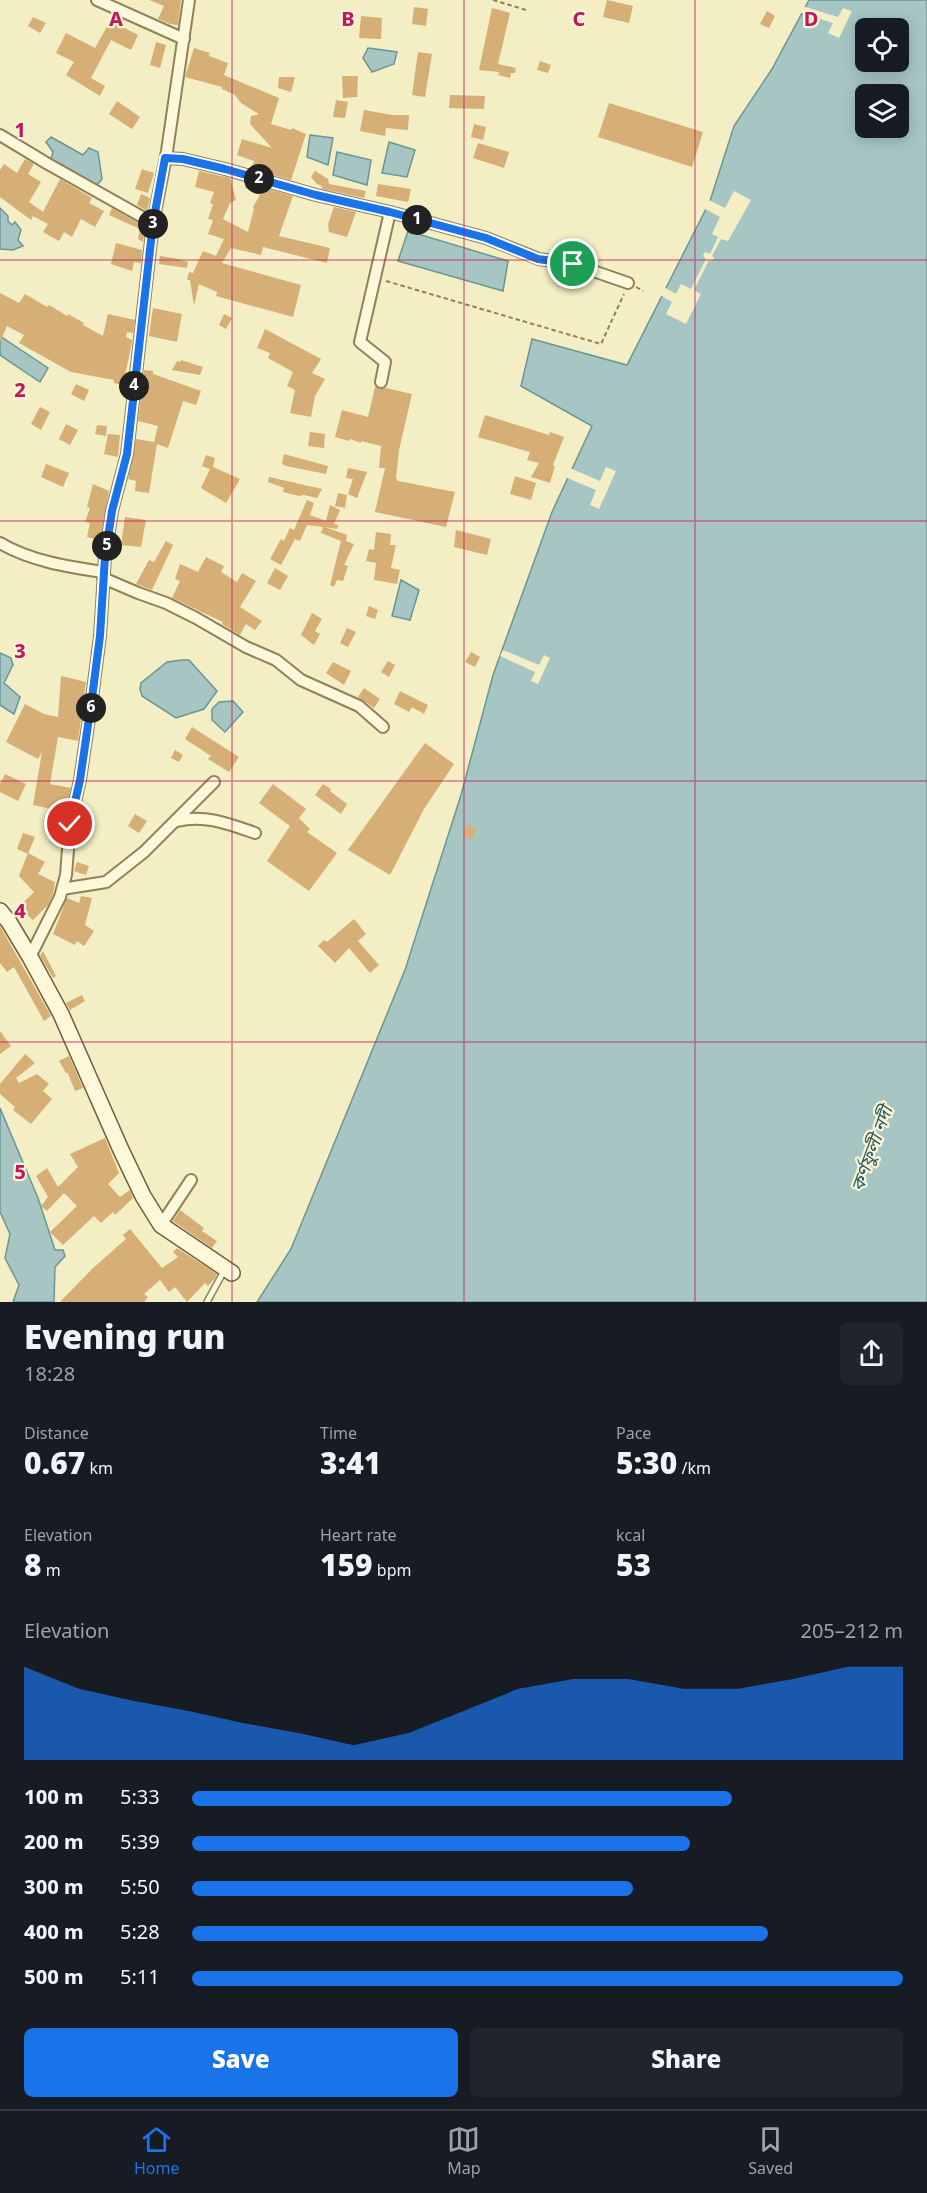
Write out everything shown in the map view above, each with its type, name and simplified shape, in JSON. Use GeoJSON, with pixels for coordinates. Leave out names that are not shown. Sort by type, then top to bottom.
{"type":"FeatureCollection","features":[{"type":"Feature","properties":{"kind":"main road"},"geometry":{"type":"LineString","coordinates":[[0,911],[30,957],[70,1033],[121,1150],[143,1196],[161,1225],[229,1271]]}},
{"type":"Feature","properties":{"kind":"street"},"geometry":{"type":"LineString","coordinates":[[97,0],[184,39]]}},
{"type":"Feature","properties":{"kind":"street"},"geometry":{"type":"LineString","coordinates":[[30,957],[62,889],[66,875],[70,824],[80,780],[100,636],[103,575],[112,511],[127,454],[153,223],[189,0]]}},
{"type":"Feature","properties":{"kind":"street"},"geometry":{"type":"LineString","coordinates":[[0,135],[128,211],[153,223]]}},
{"type":"Feature","properties":{"kind":"street"},"geometry":{"type":"LineString","coordinates":[[165,158],[183,159],[225,169],[316,195],[390,212],[486,238],[538,259],[573,264],[628,283]]}},
{"type":"Feature","properties":{"kind":"street"},"geometry":{"type":"LineString","coordinates":[[381,382],[385,362],[360,342],[390,212]]}},
{"type":"Feature","properties":{"kind":"street"},"geometry":{"type":"LineString","coordinates":[[0,543],[15,552],[103,575],[166,603],[246,647],[276,660],[301,680],[359,706],[383,727]]}},
{"type":"Feature","properties":{"kind":"street"},"geometry":{"type":"LineString","coordinates":[[62,889],[106,882],[144,852],[214,782]]}},
{"type":"Feature","properties":{"kind":"street"},"geometry":{"type":"LineString","coordinates":[[177,821],[194,816],[221,821],[255,833]]}},
{"type":"Feature","properties":{"kind":"street"},"geometry":{"type":"LineString","coordinates":[[161,1225],[191,1180]]}},
{"type":"Feature","properties":{"kind":"lane"},"geometry":{"type":"LineString","coordinates":[[207,1302],[229,1271]]}},
{"type":"Feature","properties":{"kind":"path"},"geometry":{"type":"LineString","coordinates":[[493,0],[526,10]]}},
{"type":"Feature","properties":{"kind":"path"},"geometry":{"type":"LineString","coordinates":[[374,278],[601,344],[628,283],[643,291]]}},
{"type":"Feature","properties":{"kind":"water","name":"কর্ণফুলী নদী"},"geometry":{"type":"Polygon","coordinates":[[[809,0],[927,0],[927,1302],[257,1302],[291,1249],[405,970],[461,795],[493,675],[552,512],[592,426],[521,386],[532,339],[627,365],[710,201],[734,126],[772,69],[809,0]]]}},
{"type":"Feature","properties":{"kind":"water"},"geometry":{"type":"Polygon","coordinates":[[[368,48],[397,52],[394,64],[372,72],[363,58],[368,48]]]}},
{"type":"Feature","properties":{"kind":"water"},"geometry":{"type":"Polygon","coordinates":[[[310,135],[333,138],[328,165],[307,157],[310,135]]]}},
{"type":"Feature","properties":{"kind":"water"},"geometry":{"type":"Polygon","coordinates":[[[51,137],[83,155],[89,148],[98,152],[102,179],[97,185],[51,159],[53,152],[46,142],[51,137]]]}},
{"type":"Feature","properties":{"kind":"water"},"geometry":{"type":"Polygon","coordinates":[[[389,142],[415,150],[407,177],[382,173],[389,142]]]}},
{"type":"Feature","properties":{"kind":"water"},"geometry":{"type":"Polygon","coordinates":[[[337,152],[371,160],[367,185],[333,175],[337,152]]]}},
{"type":"Feature","properties":{"kind":"water"},"geometry":{"type":"Polygon","coordinates":[[[0,208],[8,216],[8,221],[12,225],[15,222],[21,230],[18,240],[23,246],[13,250],[0,249],[0,208]]]}},
{"type":"Feature","properties":{"kind":"water"},"geometry":{"type":"Polygon","coordinates":[[[408,231],[508,261],[503,291],[398,261],[408,231]]]}},
{"type":"Feature","properties":{"kind":"water"},"geometry":{"type":"Polygon","coordinates":[[[0,336],[48,368],[40,382],[0,355],[0,336]]]}},
{"type":"Feature","properties":{"kind":"water"},"geometry":{"type":"Polygon","coordinates":[[[401,580],[419,590],[410,620],[392,616],[401,580]]]}},
{"type":"Feature","properties":{"kind":"water"},"geometry":{"type":"Polygon","coordinates":[[[0,653],[11,658],[13,665],[4,683],[20,697],[14,714],[0,705],[0,653]]]}},
{"type":"Feature","properties":{"kind":"water"},"geometry":{"type":"Polygon","coordinates":[[[189,660],[217,691],[204,709],[176,718],[142,696],[140,689],[141,683],[167,662],[189,660]]]}},
{"type":"Feature","properties":{"kind":"water"},"geometry":{"type":"Polygon","coordinates":[[[233,701],[243,712],[225,732],[212,720],[212,709],[219,702],[233,701]]]}},
{"type":"Feature","properties":{"kind":"water"},"geometry":{"type":"Polygon","coordinates":[[[0,1108],[38,1198],[55,1250],[63,1250],[65,1256],[55,1267],[54,1302],[13,1302],[19,1285],[5,1258],[10,1234],[0,1212],[0,1108]]]}},
{"type":"Feature","properties":{"kind":"pier"},"geometry":{"type":"Polygon","coordinates":[[[802,6],[838,17],[843,8],[852,11],[839,38],[828,33],[833,23],[799,12],[802,6]]]}},
{"type":"Feature","properties":{"kind":"pier"},"geometry":{"type":"Polygon","coordinates":[[[734,191],[751,200],[728,241],[721,239],[712,256],[714,258],[712,261],[709,260],[694,290],[701,294],[686,324],[666,314],[672,302],[660,295],[664,287],[676,294],[681,284],[691,289],[706,259],[703,256],[705,252],[710,254],[718,237],[712,234],[720,217],[703,208],[707,199],[725,208],[734,191]]]}},
{"type":"Feature","properties":{"kind":"pier"},"geometry":{"type":"Polygon","coordinates":[[[606,467],[616,471],[599,509],[590,505],[596,490],[565,477],[570,468],[600,481],[606,467]]]}},
{"type":"Feature","properties":{"kind":"pier"},"geometry":{"type":"Polygon","coordinates":[[[503,650],[539,665],[544,655],[550,658],[538,684],[531,681],[535,672],[500,656],[503,650]]]}},
{"type":"Feature","properties":{"kind":"building"},"geometry":{"type":"Polygon","coordinates":[[[149,0],[181,0],[178,25],[158,19],[164,6],[149,0]]]}},
{"type":"Feature","properties":{"kind":"building"},"geometry":{"type":"Polygon","coordinates":[[[607,0],[633,6],[629,23],[603,17],[607,0]]]}},
{"type":"Feature","properties":{"kind":"building"},"geometry":{"type":"Polygon","coordinates":[[[414,7],[428,9],[426,26],[412,24],[414,7]]]}},
{"type":"Feature","properties":{"kind":"building"},"geometry":{"type":"Polygon","coordinates":[[[492,8],[510,13],[498,64],[516,68],[510,78],[498,75],[499,72],[479,70],[492,8]]]}},
{"type":"Feature","properties":{"kind":"building"},"geometry":{"type":"Polygon","coordinates":[[[767,11],[775,16],[769,28],[760,24],[767,11]]]}},
{"type":"Feature","properties":{"kind":"building"},"geometry":{"type":"Polygon","coordinates":[[[113,16],[122,19],[119,25],[138,35],[131,50],[111,40],[91,78],[105,86],[100,96],[66,75],[74,62],[56,53],[66,33],[95,48],[113,16]]]}},
{"type":"Feature","properties":{"kind":"building"},"geometry":{"type":"Polygon","coordinates":[[[361,16],[382,18],[381,39],[359,38],[361,16]]]}},
{"type":"Feature","properties":{"kind":"building"},"geometry":{"type":"Polygon","coordinates":[[[33,17],[46,23],[40,33],[28,26],[33,17]]]}},
{"type":"Feature","properties":{"kind":"building"},"geometry":{"type":"Polygon","coordinates":[[[156,42],[166,45],[160,68],[150,65],[156,42]]]}},
{"type":"Feature","properties":{"kind":"building"},"geometry":{"type":"Polygon","coordinates":[[[194,48],[210,53],[209,56],[228,63],[224,75],[279,98],[271,124],[291,130],[292,128],[306,134],[291,180],[251,169],[254,161],[237,155],[242,139],[272,148],[250,124],[251,116],[259,114],[222,87],[185,77],[194,48]]]}},
{"type":"Feature","properties":{"kind":"building"},"geometry":{"type":"Polygon","coordinates":[[[418,52],[432,54],[425,97],[412,95],[418,52]]]}},
{"type":"Feature","properties":{"kind":"building"},"geometry":{"type":"Polygon","coordinates":[[[540,61],[551,65],[548,73],[537,70],[540,61]]]}},
{"type":"Feature","properties":{"kind":"building"},"geometry":{"type":"Polygon","coordinates":[[[342,76],[358,76],[357,97],[343,98],[342,76]]]}},
{"type":"Feature","properties":{"kind":"building"},"geometry":{"type":"Polygon","coordinates":[[[279,77],[295,77],[291,92],[278,88],[279,77]]]}},
{"type":"Feature","properties":{"kind":"building"},"geometry":{"type":"Polygon","coordinates":[[[450,95],[485,96],[484,109],[449,108],[450,95]]]}},
{"type":"Feature","properties":{"kind":"building"},"geometry":{"type":"Polygon","coordinates":[[[336,100],[348,102],[345,118],[333,117],[336,100]]]}},
{"type":"Feature","properties":{"kind":"building"},"geometry":{"type":"Polygon","coordinates":[[[117,101],[140,117],[132,129],[109,114],[117,101]]]}},
{"type":"Feature","properties":{"kind":"building"},"geometry":{"type":"Polygon","coordinates":[[[609,103],[703,132],[692,167],[598,137],[609,103]]]}},
{"type":"Feature","properties":{"kind":"building"},"geometry":{"type":"Polygon","coordinates":[[[364,110],[392,115],[409,115],[408,130],[386,128],[385,136],[360,131],[364,110]]]}},
{"type":"Feature","properties":{"kind":"building"},"geometry":{"type":"Polygon","coordinates":[[[474,124],[486,127],[483,140],[471,137],[474,124]]]}},
{"type":"Feature","properties":{"kind":"building"},"geometry":{"type":"Polygon","coordinates":[[[478,143],[509,152],[504,168],[473,158],[478,143]]]}},
{"type":"Feature","properties":{"kind":"building"},"geometry":{"type":"Polygon","coordinates":[[[25,159],[34,164],[28,174],[41,182],[29,202],[43,212],[60,179],[92,198],[89,203],[104,211],[95,227],[81,219],[72,237],[64,232],[59,241],[43,232],[48,224],[33,216],[31,220],[0,197],[0,170],[4,164],[17,173],[25,159]]]}},
{"type":"Feature","properties":{"kind":"building"},"geometry":{"type":"Polygon","coordinates":[[[142,169],[154,173],[148,193],[135,189],[142,169]]]}},
{"type":"Feature","properties":{"kind":"building"},"geometry":{"type":"Polygon","coordinates":[[[199,171],[230,178],[236,200],[230,203],[223,219],[248,232],[253,207],[261,193],[245,188],[246,183],[293,196],[279,236],[330,248],[327,263],[263,247],[261,255],[231,248],[222,263],[301,285],[293,317],[216,296],[217,292],[199,284],[194,306],[190,280],[187,280],[189,272],[193,273],[203,251],[216,256],[224,239],[208,234],[213,220],[208,219],[214,192],[195,187],[199,171]]]}},
{"type":"Feature","properties":{"kind":"building"},"geometry":{"type":"Polygon","coordinates":[[[315,171],[328,179],[329,184],[366,191],[364,198],[322,189],[322,186],[311,177],[315,171]]]}},
{"type":"Feature","properties":{"kind":"building"},"geometry":{"type":"Polygon","coordinates":[[[378,184],[411,189],[408,202],[376,196],[378,184]]]}},
{"type":"Feature","properties":{"kind":"building"},"geometry":{"type":"Polygon","coordinates":[[[141,194],[150,198],[147,211],[137,205],[141,194]]]}},
{"type":"Feature","properties":{"kind":"building"},"geometry":{"type":"Polygon","coordinates":[[[334,207],[356,212],[347,237],[329,232],[328,224],[334,207]]]}},
{"type":"Feature","properties":{"kind":"building"},"geometry":{"type":"Polygon","coordinates":[[[112,208],[145,227],[143,242],[138,239],[140,229],[109,215],[112,208]]]}},
{"type":"Feature","properties":{"kind":"building"},"geometry":{"type":"Polygon","coordinates":[[[116,243],[142,250],[141,263],[134,262],[132,271],[111,264],[116,243]]]}},
{"type":"Feature","properties":{"kind":"building"},"geometry":{"type":"Polygon","coordinates":[[[160,256],[188,262],[187,268],[159,264],[160,256]]]}},
{"type":"Feature","properties":{"kind":"building"},"geometry":{"type":"Polygon","coordinates":[[[0,293],[19,303],[25,294],[47,307],[49,305],[67,316],[68,314],[103,336],[108,314],[135,320],[133,333],[127,332],[126,337],[132,342],[123,385],[114,383],[114,380],[71,372],[19,343],[24,335],[7,326],[0,342],[0,293]]]}},
{"type":"Feature","properties":{"kind":"building"},"geometry":{"type":"Polygon","coordinates":[[[153,308],[182,314],[177,342],[149,336],[153,308]]]}},
{"type":"Feature","properties":{"kind":"building"},"geometry":{"type":"Polygon","coordinates":[[[224,314],[232,318],[226,329],[219,325],[224,314]]]}},
{"type":"Feature","properties":{"kind":"building"},"geometry":{"type":"Polygon","coordinates":[[[265,329],[321,359],[312,373],[325,379],[315,396],[311,417],[290,413],[295,390],[287,386],[293,372],[268,358],[270,353],[257,348],[265,329]]]}},
{"type":"Feature","properties":{"kind":"building"},"geometry":{"type":"Polygon","coordinates":[[[181,360],[203,367],[200,375],[172,370],[177,361],[181,360]]]}},
{"type":"Feature","properties":{"kind":"building"},"geometry":{"type":"Polygon","coordinates":[[[144,370],[153,371],[153,374],[201,391],[196,405],[183,401],[168,448],[157,444],[149,493],[135,491],[136,481],[128,479],[136,439],[154,442],[158,426],[138,421],[144,370]]]}},
{"type":"Feature","properties":{"kind":"building"},"geometry":{"type":"Polygon","coordinates":[[[76,384],[89,390],[84,401],[71,394],[76,384]]]}},
{"type":"Feature","properties":{"kind":"building"},"geometry":{"type":"Polygon","coordinates":[[[375,387],[412,394],[399,450],[396,478],[398,481],[455,492],[446,527],[375,512],[385,468],[379,468],[381,446],[335,437],[342,410],[368,417],[375,387]]]}},
{"type":"Feature","properties":{"kind":"building"},"geometry":{"type":"Polygon","coordinates":[[[40,407],[50,412],[41,430],[31,424],[40,407]]]}},
{"type":"Feature","properties":{"kind":"building"},"geometry":{"type":"Polygon","coordinates":[[[485,415],[549,435],[550,432],[564,437],[553,465],[555,466],[550,483],[531,477],[539,463],[527,460],[530,452],[478,437],[485,415]]]}},
{"type":"Feature","properties":{"kind":"building"},"geometry":{"type":"Polygon","coordinates":[[[66,424],[78,430],[70,445],[59,439],[66,424]]]}},
{"type":"Feature","properties":{"kind":"building"},"geometry":{"type":"Polygon","coordinates":[[[97,425],[107,426],[106,436],[95,434],[97,425]]]}},
{"type":"Feature","properties":{"kind":"building"},"geometry":{"type":"Polygon","coordinates":[[[310,432],[325,434],[324,448],[308,446],[310,432]]]}},
{"type":"Feature","properties":{"kind":"building"},"geometry":{"type":"Polygon","coordinates":[[[108,434],[120,435],[118,457],[104,454],[108,434]]]}},
{"type":"Feature","properties":{"kind":"building"},"geometry":{"type":"Polygon","coordinates":[[[284,454],[328,466],[326,474],[286,466],[282,464],[284,454]]]}},
{"type":"Feature","properties":{"kind":"building"},"geometry":{"type":"Polygon","coordinates":[[[206,455],[215,458],[213,467],[240,479],[226,503],[201,488],[210,469],[202,466],[206,455]]]}},
{"type":"Feature","properties":{"kind":"building"},"geometry":{"type":"Polygon","coordinates":[[[46,464],[69,473],[63,487],[41,477],[46,464]]]}},
{"type":"Feature","properties":{"kind":"building"},"geometry":{"type":"Polygon","coordinates":[[[348,468],[367,472],[357,498],[348,494],[353,479],[346,478],[348,468]]]}},
{"type":"Feature","properties":{"kind":"building"},"geometry":{"type":"Polygon","coordinates":[[[515,476],[536,483],[531,500],[510,494],[515,476]]]}},
{"type":"Feature","properties":{"kind":"building"},"geometry":{"type":"Polygon","coordinates":[[[269,477],[322,489],[317,498],[299,496],[283,492],[284,488],[268,482],[269,477]]]}},
{"type":"Feature","properties":{"kind":"building"},"geometry":{"type":"Polygon","coordinates":[[[93,484],[109,491],[100,540],[87,537],[90,523],[85,522],[90,508],[87,507],[93,484]]]}},
{"type":"Feature","properties":{"kind":"building"},"geometry":{"type":"Polygon","coordinates":[[[338,493],[347,495],[345,508],[335,506],[338,493]]]}},
{"type":"Feature","properties":{"kind":"building"},"geometry":{"type":"Polygon","coordinates":[[[307,500],[314,503],[310,515],[326,521],[330,505],[340,510],[334,524],[338,525],[337,529],[325,527],[347,535],[346,541],[354,544],[344,565],[348,566],[343,581],[337,580],[334,587],[330,585],[341,541],[321,533],[323,527],[307,525],[300,541],[295,539],[281,565],[270,559],[281,539],[284,541],[290,528],[294,530],[307,500]]]}},
{"type":"Feature","properties":{"kind":"building"},"geometry":{"type":"Polygon","coordinates":[[[125,517],[146,520],[141,547],[121,545],[125,517]]]}},
{"type":"Feature","properties":{"kind":"building"},"geometry":{"type":"Polygon","coordinates":[[[456,530],[491,539],[487,555],[454,547],[456,530]]]}},
{"type":"Feature","properties":{"kind":"building"},"geometry":{"type":"Polygon","coordinates":[[[376,532],[391,534],[390,545],[396,545],[391,568],[400,570],[397,584],[374,580],[376,563],[366,561],[369,549],[374,550],[376,532]]]}},
{"type":"Feature","properties":{"kind":"building"},"geometry":{"type":"Polygon","coordinates":[[[166,541],[173,545],[152,590],[136,584],[149,560],[154,562],[166,541]]]}},
{"type":"Feature","properties":{"kind":"building"},"geometry":{"type":"Polygon","coordinates":[[[206,557],[224,566],[221,572],[237,582],[242,573],[256,581],[240,607],[262,621],[255,630],[246,624],[240,635],[222,624],[223,622],[172,598],[180,581],[175,579],[180,564],[198,572],[206,557]]]}},
{"type":"Feature","properties":{"kind":"building"},"geometry":{"type":"Polygon","coordinates":[[[275,568],[288,576],[280,590],[267,583],[275,568]]]}},
{"type":"Feature","properties":{"kind":"building"},"geometry":{"type":"Polygon","coordinates":[[[369,606],[378,610],[375,619],[366,616],[369,606]]]}},
{"type":"Feature","properties":{"kind":"building"},"geometry":{"type":"Polygon","coordinates":[[[312,613],[322,619],[315,631],[320,634],[314,645],[301,635],[312,613]]]}},
{"type":"Feature","properties":{"kind":"building"},"geometry":{"type":"Polygon","coordinates":[[[347,628],[356,632],[348,647],[340,643],[347,628]]]}},
{"type":"Feature","properties":{"kind":"building"},"geometry":{"type":"Polygon","coordinates":[[[471,652],[480,657],[475,667],[465,662],[471,652]]]}},
{"type":"Feature","properties":{"kind":"building"},"geometry":{"type":"Polygon","coordinates":[[[388,661],[395,665],[389,677],[381,672],[388,661]]]}},
{"type":"Feature","properties":{"kind":"building"},"geometry":{"type":"Polygon","coordinates":[[[333,662],[351,671],[344,685],[326,673],[333,662]]]}},
{"type":"Feature","properties":{"kind":"building"},"geometry":{"type":"Polygon","coordinates":[[[61,676],[86,682],[78,741],[58,737],[50,784],[71,788],[65,812],[33,805],[42,752],[38,759],[6,742],[25,704],[44,714],[58,717],[61,676]]]}},
{"type":"Feature","properties":{"kind":"building"},"geometry":{"type":"Polygon","coordinates":[[[364,688],[380,699],[374,708],[358,697],[364,688]]]}},
{"type":"Feature","properties":{"kind":"building"},"geometry":{"type":"Polygon","coordinates":[[[400,691],[428,705],[424,714],[412,707],[409,712],[394,704],[400,691]]]}},
{"type":"Feature","properties":{"kind":"building"},"geometry":{"type":"Polygon","coordinates":[[[192,727],[239,757],[229,772],[208,759],[211,756],[185,739],[192,727]]]}},
{"type":"Feature","properties":{"kind":"building"},"geometry":{"type":"Polygon","coordinates":[[[425,743],[454,764],[424,809],[390,875],[348,850],[425,743]]]}},
{"type":"Feature","properties":{"kind":"building"},"geometry":{"type":"Polygon","coordinates":[[[175,750],[183,755],[179,762],[171,758],[175,750]]]}},
{"type":"Feature","properties":{"kind":"building"},"geometry":{"type":"Polygon","coordinates":[[[5,774],[26,784],[18,801],[0,792],[0,784],[5,774]]]}},
{"type":"Feature","properties":{"kind":"building"},"geometry":{"type":"Polygon","coordinates":[[[273,784],[306,809],[299,818],[310,829],[307,832],[337,853],[309,891],[267,861],[290,826],[259,803],[273,784]]]}},
{"type":"Feature","properties":{"kind":"building"},"geometry":{"type":"Polygon","coordinates":[[[323,784],[347,804],[341,814],[315,795],[323,784]]]}},
{"type":"Feature","properties":{"kind":"building"},"geometry":{"type":"Polygon","coordinates":[[[135,814],[147,821],[139,833],[128,826],[135,814]]]}},
{"type":"Feature","properties":{"kind":"building"},"geometry":{"type":"Polygon","coordinates":[[[467,825],[476,829],[472,840],[462,835],[467,825]]]}},
{"type":"Feature","properties":{"kind":"building"},"geometry":{"type":"Polygon","coordinates":[[[23,833],[35,837],[28,854],[17,849],[23,833]]]}},
{"type":"Feature","properties":{"kind":"building"},"geometry":{"type":"Polygon","coordinates":[[[28,853],[45,862],[38,874],[55,882],[48,905],[33,920],[19,907],[34,892],[19,876],[28,853]]]}},
{"type":"Feature","properties":{"kind":"building"},"geometry":{"type":"Polygon","coordinates":[[[77,862],[89,866],[86,875],[74,871],[77,862]]]}},
{"type":"Feature","properties":{"kind":"building"},"geometry":{"type":"Polygon","coordinates":[[[81,896],[92,898],[85,925],[94,931],[84,946],[77,941],[75,945],[53,934],[67,898],[79,903],[81,896]]]}},
{"type":"Feature","properties":{"kind":"building"},"geometry":{"type":"Polygon","coordinates":[[[354,919],[366,934],[358,941],[379,965],[370,973],[349,948],[335,963],[318,946],[324,940],[327,942],[354,919]]]}},
{"type":"Feature","properties":{"kind":"building"},"geometry":{"type":"Polygon","coordinates":[[[0,926],[51,1016],[44,1021],[14,967],[7,972],[0,963],[0,926]]]}},
{"type":"Feature","properties":{"kind":"building"},"geometry":{"type":"Polygon","coordinates":[[[43,951],[56,976],[53,978],[40,956],[43,951]]]}},
{"type":"Feature","properties":{"kind":"building"},"geometry":{"type":"Polygon","coordinates":[[[82,995],[85,1001],[70,1010],[66,1003],[82,995]]]}},
{"type":"Feature","properties":{"kind":"building"},"geometry":{"type":"Polygon","coordinates":[[[0,1031],[11,1046],[0,1054],[0,1031]]]}},
{"type":"Feature","properties":{"kind":"building"},"geometry":{"type":"Polygon","coordinates":[[[25,1054],[35,1063],[16,1078],[19,1083],[37,1074],[49,1084],[43,1091],[52,1099],[31,1124],[13,1110],[15,1107],[0,1094],[0,1084],[25,1054]]]}},
{"type":"Feature","properties":{"kind":"building"},"geometry":{"type":"Polygon","coordinates":[[[69,1056],[83,1088],[75,1091],[68,1073],[59,1061],[69,1056]]]}},
{"type":"Feature","properties":{"kind":"building"},"geometry":{"type":"Polygon","coordinates":[[[105,1138],[119,1173],[108,1184],[120,1197],[130,1190],[133,1198],[115,1215],[113,1212],[101,1223],[94,1216],[63,1245],[50,1232],[77,1206],[64,1193],[47,1211],[41,1206],[48,1197],[36,1176],[47,1168],[58,1187],[78,1167],[70,1154],[105,1138]]]}},
{"type":"Feature","properties":{"kind":"building"},"geometry":{"type":"Polygon","coordinates":[[[180,1210],[204,1228],[202,1231],[217,1241],[212,1248],[173,1221],[180,1210]]]}},
{"type":"Feature","properties":{"kind":"building"},"geometry":{"type":"Polygon","coordinates":[[[130,1229],[162,1268],[178,1257],[173,1252],[177,1248],[217,1274],[215,1278],[208,1286],[205,1283],[187,1302],[175,1287],[169,1292],[160,1280],[144,1294],[148,1297],[144,1302],[60,1302],[126,1239],[123,1235],[130,1229]]]}},
{"type":"Feature","properties":{"kind":"route"},"geometry":{"type":"LineString","coordinates":[[70,824],[80,780],[92,698],[100,636],[105,557],[112,511],[127,454],[153,223],[165,158],[183,159],[252,176],[283,187],[390,212],[486,238],[538,259],[573,264]]}}]}
